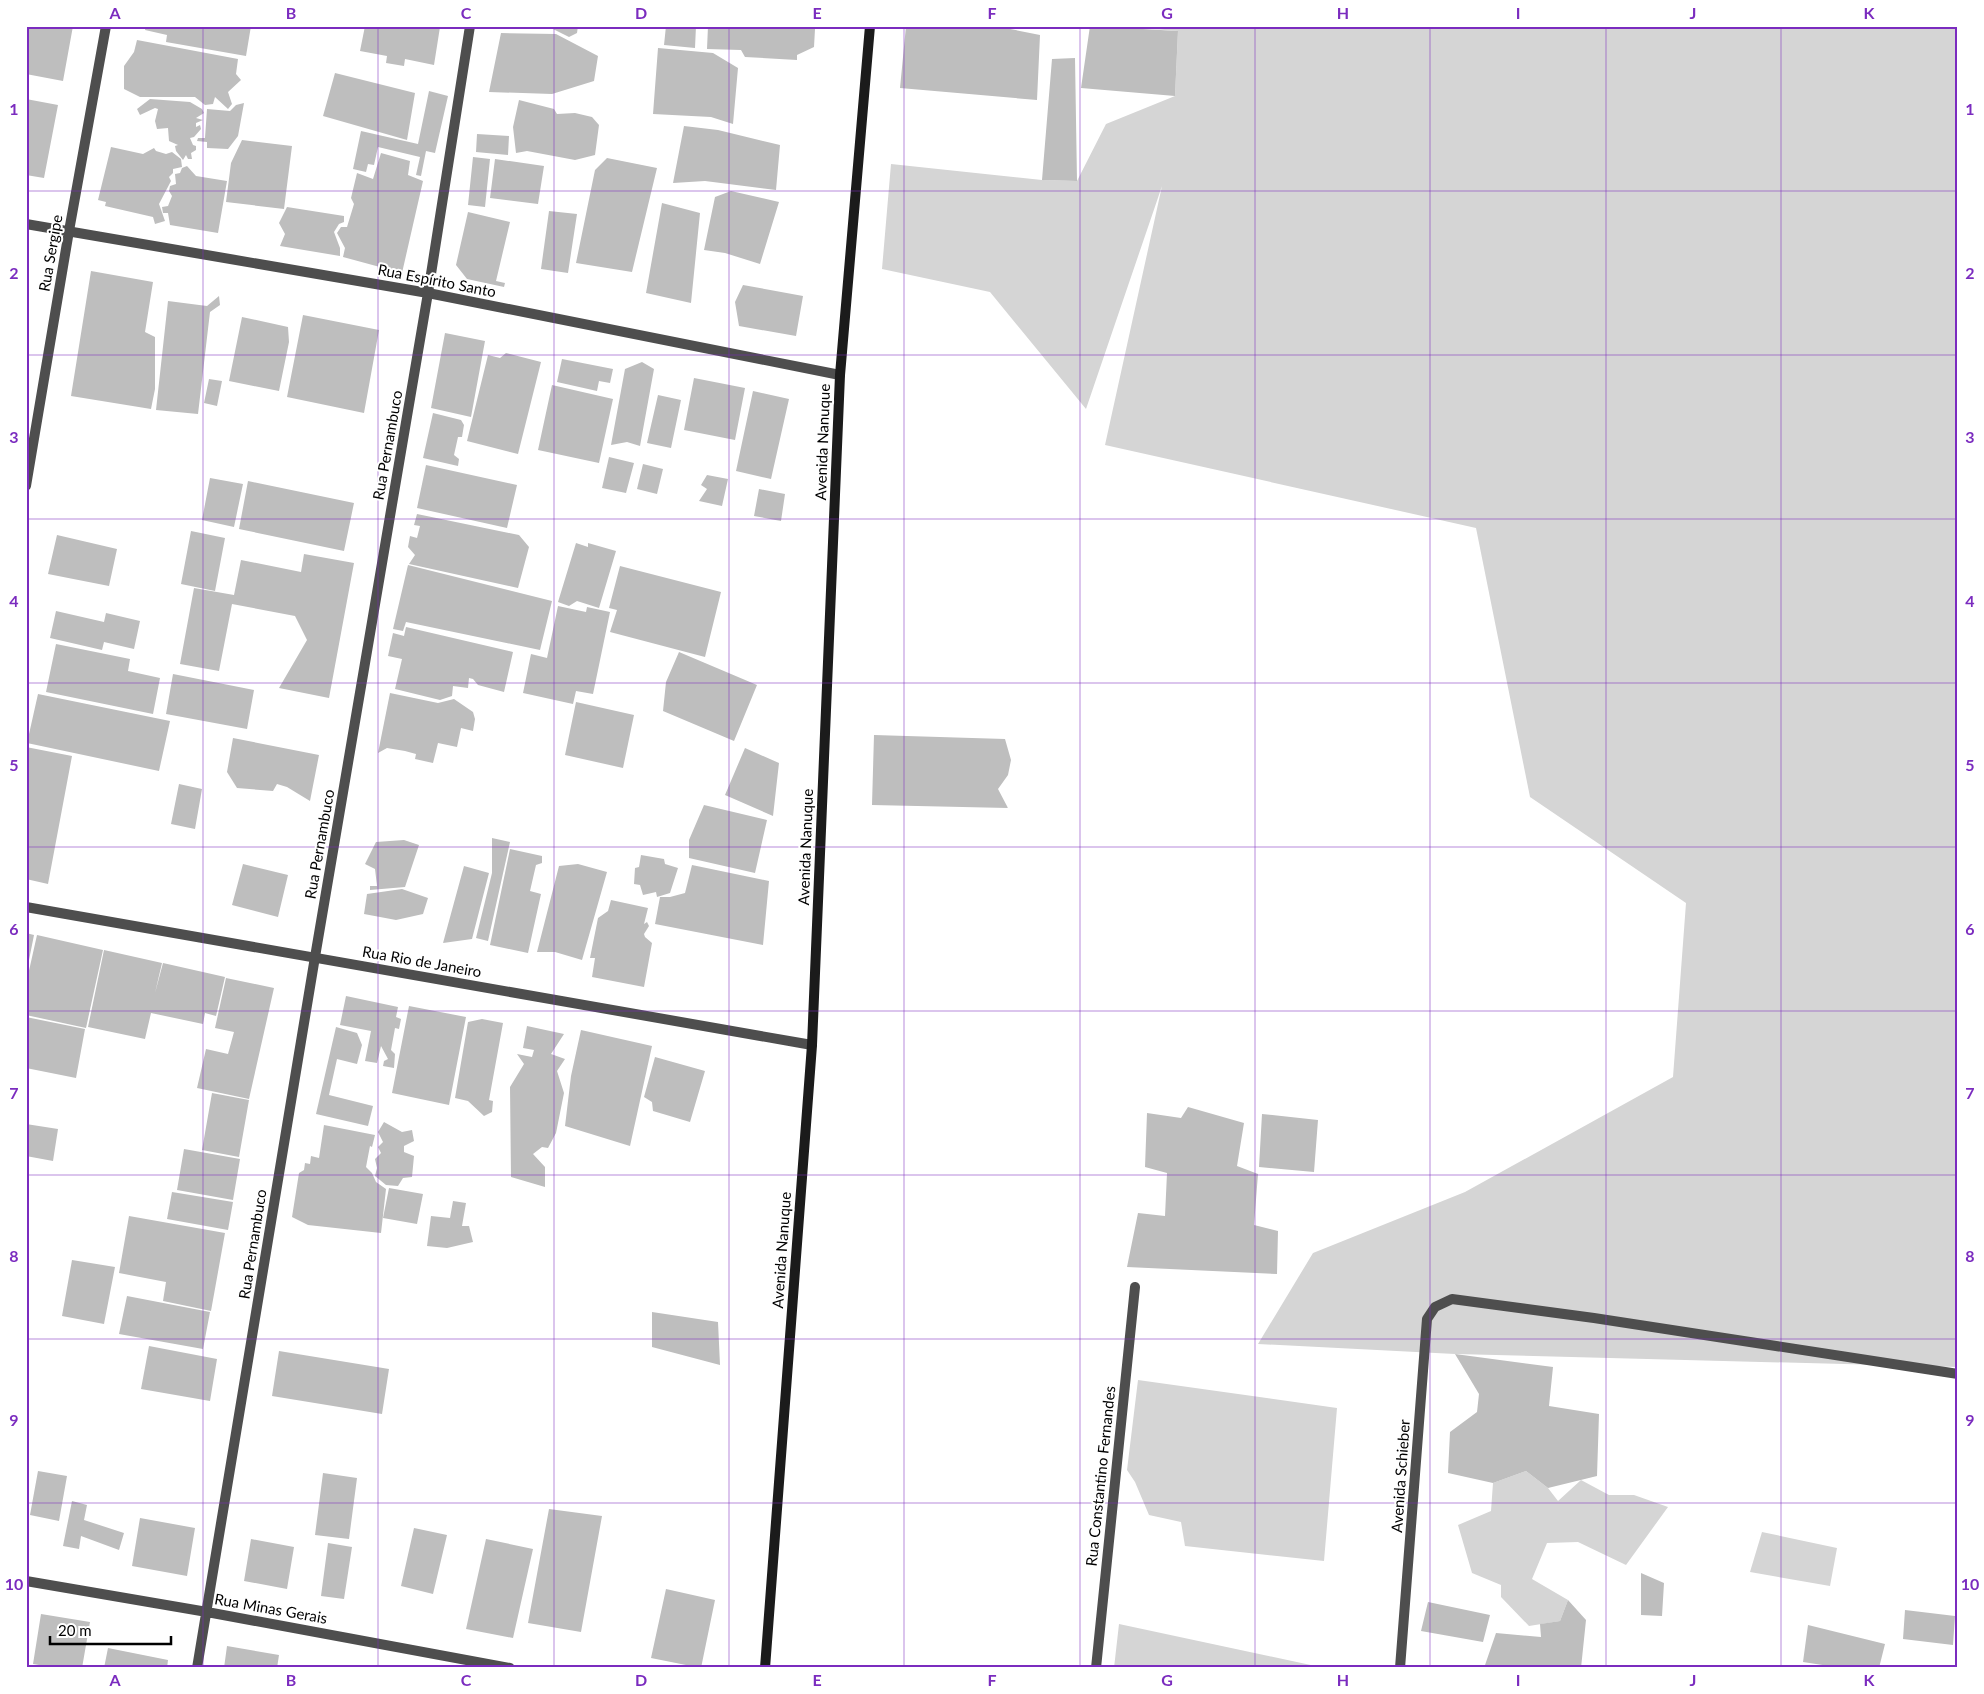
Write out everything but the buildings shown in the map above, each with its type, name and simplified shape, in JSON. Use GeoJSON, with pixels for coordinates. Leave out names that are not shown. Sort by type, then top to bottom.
{"type":"FeatureCollection","features":[{"type":"Feature","properties":{"kind":"main road","name":"Avenida Nanuque"},"geometry":{"type":"LineString","coordinates":[[765,1668],[812,1045],[840,375],[870,26]]}},
{"type":"Feature","properties":{"kind":"street","name":"Rua Sergipe"},"geometry":{"type":"LineString","coordinates":[[26,486],[106,26]]}},
{"type":"Feature","properties":{"kind":"street","name":"Rua Pernambuco"},"geometry":{"type":"LineString","coordinates":[[197,1668],[428,293],[470,26]]}},
{"type":"Feature","properties":{"kind":"street","name":"Rua Espírito Santo"},"geometry":{"type":"LineString","coordinates":[[26,224],[428,293],[840,375]]}},
{"type":"Feature","properties":{"kind":"street","name":"Rua Rio de Janeiro"},"geometry":{"type":"LineString","coordinates":[[26,907],[812,1045]]}},
{"type":"Feature","properties":{"kind":"street","name":"Rua Constantino Fernandes"},"geometry":{"type":"LineString","coordinates":[[1096,1668],[1135,1287]]}},
{"type":"Feature","properties":{"kind":"street","name":"Avenida Schieber"},"geometry":{"type":"LineString","coordinates":[[1400,1668],[1427,1319],[1435,1308],[1452,1299],[1594,1318],[1958,1374]]}},
{"type":"Feature","properties":{"kind":"street","name":"Rua Minas Gerais"},"geometry":{"type":"LineString","coordinates":[[26,1581],[207,1612],[510,1668]]}},
{"type":"Feature","properties":{"kind":"shaded area"},"geometry":{"type":"Polygon","coordinates":[[[1112,26],[1958,26],[1958,1367],[1455,1354],[1258,1344],[1313,1253],[1465,1192],[1673,1077],[1686,903],[1530,797],[1476,528],[1105,445],[1162,186],[1086,409],[990,292],[882,269],[891,164],[1042,180],[1077,181],[1106,124],[1175,96],[1178,31],[1112,26]]]}},
{"type":"Feature","properties":{"kind":"shaded area"},"geometry":{"type":"Polygon","coordinates":[[[1138,1380],[1337,1408],[1324,1561],[1185,1546],[1181,1522],[1149,1515],[1135,1482],[1127,1470],[1138,1380]]]}},
{"type":"Feature","properties":{"kind":"shaded area"},"geometry":{"type":"Polygon","coordinates":[[[1526,1471],[1548,1488],[1558,1501],[1581,1480],[1609,1495],[1634,1495],[1668,1507],[1626,1565],[1578,1542],[1547,1543],[1532,1579],[1568,1600],[1560,1621],[1529,1626],[1501,1597],[1501,1585],[1472,1573],[1458,1525],[1491,1511],[1493,1483],[1526,1471]]]}},
{"type":"Feature","properties":{"kind":"shaded area"},"geometry":{"type":"Polygon","coordinates":[[[1762,1532],[1837,1548],[1830,1586],[1750,1572],[1762,1532]]]}},
{"type":"Feature","properties":{"kind":"shaded area"},"geometry":{"type":"Polygon","coordinates":[[[1119,1624],[1320,1667],[1321,1668],[1114,1668],[1119,1624]]]}}]}
